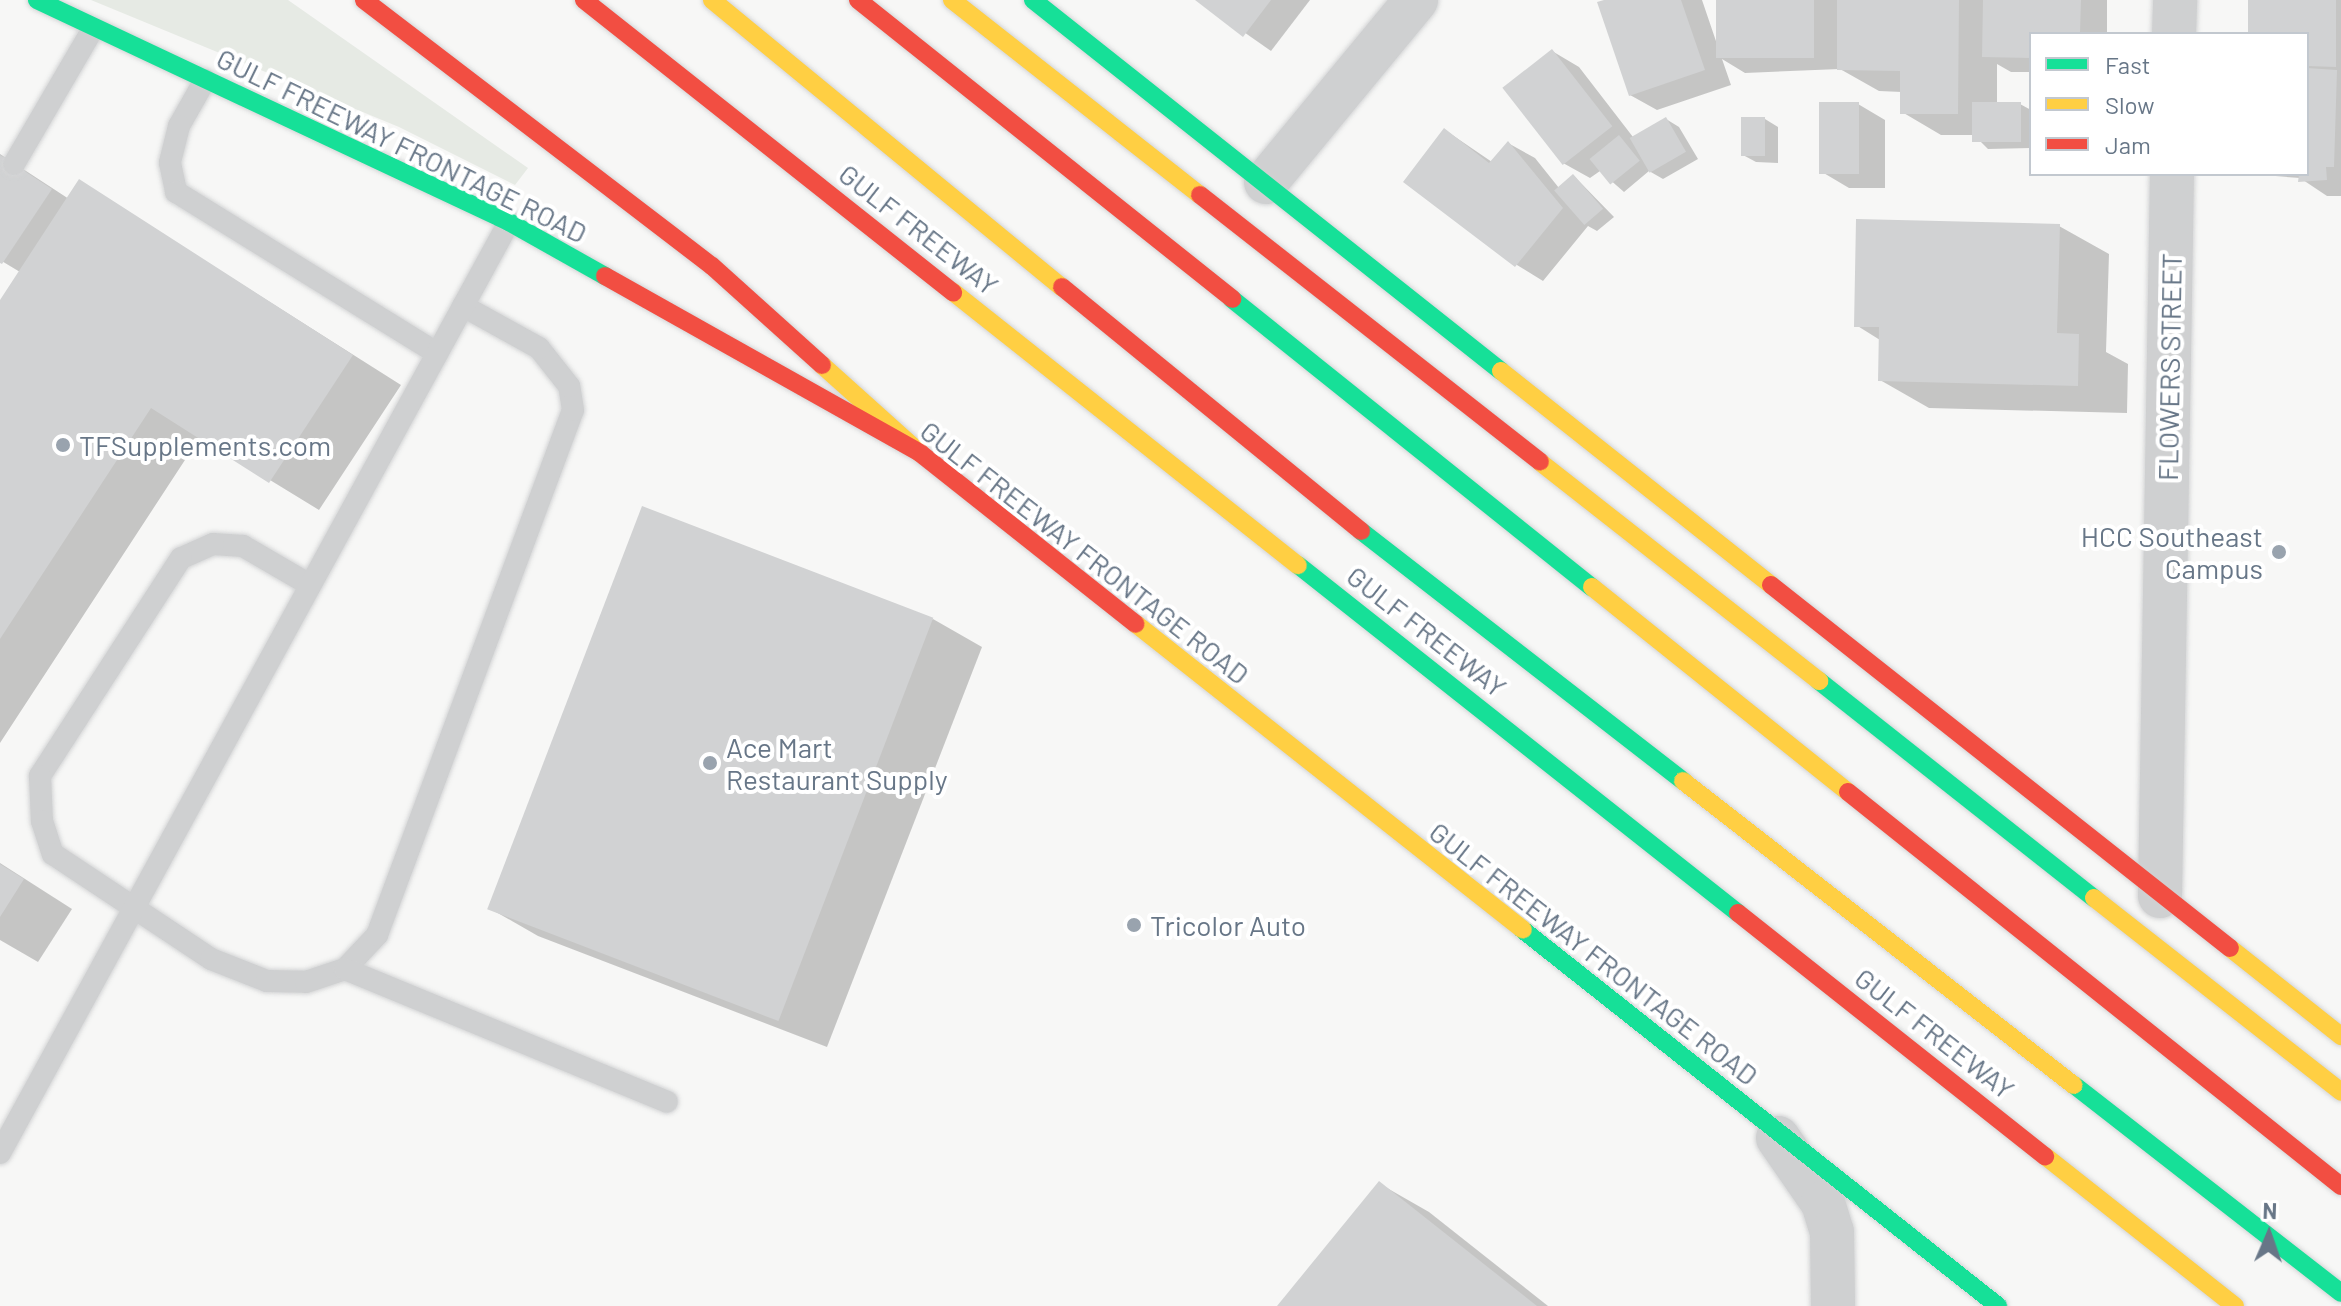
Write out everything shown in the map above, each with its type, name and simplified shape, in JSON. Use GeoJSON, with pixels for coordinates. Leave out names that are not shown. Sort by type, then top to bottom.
{"type":"FeatureCollection","features":[{"type":"Feature","properties":{"kind":"main road","name":"GULF FREEWAY FRONTAGE ROAD"},"geometry":{"type":"LineString","coordinates":[[37,0],[93,29],[509,222],[920,453],[1998,1306]]}},
{"type":"Feature","properties":{"kind":"main road"},"geometry":{"type":"LineString","coordinates":[[364,0],[712,266],[920,453]]}},
{"type":"Feature","properties":{"kind":"main road","name":"GULF FREEWAY"},"geometry":{"type":"LineString","coordinates":[[584,0],[2235,1306]]}},
{"type":"Feature","properties":{"kind":"main road","name":"GULF FREEWAY"},"geometry":{"type":"LineString","coordinates":[[712,0],[1366,535],[2341,1293]]}},
{"type":"Feature","properties":{"kind":"main road"},"geometry":{"type":"LineString","coordinates":[[858,0],[2341,1186]]}},
{"type":"Feature","properties":{"kind":"main road"},"geometry":{"type":"LineString","coordinates":[[952,0],[2341,1092]]}},
{"type":"Feature","properties":{"kind":"main road"},"geometry":{"type":"LineString","coordinates":[[1033,0],[1266,182],[2160,896],[2341,1036]]}},
{"type":"Feature","properties":{"kind":"street"},"geometry":{"type":"LineString","coordinates":[[1266,182],[1416,0]]}},
{"type":"Feature","properties":{"kind":"street"},"geometry":{"type":"LineString","coordinates":[[2174,32],[2175,0]]}},
{"type":"Feature","properties":{"kind":"street","name":"FLOWERS STREET"},"geometry":{"type":"LineString","coordinates":[[2160,896],[2172,176]]}},
{"type":"Feature","properties":{"kind":"street"},"geometry":{"type":"LineString","coordinates":[[1772,1129],[1823,1203],[1832,1232],[1833,1306]]}},
{"type":"Feature","properties":{"kind":"lane"},"geometry":{"type":"LineString","coordinates":[[14,164],[93,29]]}},
{"type":"Feature","properties":{"kind":"lane"},"geometry":{"type":"LineString","coordinates":[[205,80],[179,126],[170,163],[176,192],[437,353]]}},
{"type":"Feature","properties":{"kind":"lane"},"geometry":{"type":"LineString","coordinates":[[0,1153],[509,222]]}},
{"type":"Feature","properties":{"kind":"lane"},"geometry":{"type":"LineString","coordinates":[[310,585],[243,546],[213,544],[181,558],[40,776],[42,821],[53,854],[132,911],[211,959],[267,981],[306,982],[345,969],[377,935],[573,410],[569,386],[539,348],[463,306]]}},
{"type":"Feature","properties":{"kind":"lane"},"geometry":{"type":"LineString","coordinates":[[345,969],[667,1102]]}},
{"type":"Feature","properties":{"kind":"shaded area"},"geometry":{"type":"Polygon","coordinates":[[[91,0],[288,0],[528,168],[515,185],[399,127],[91,0]]]}},
{"type":"Feature","properties":{"kind":"building"},"geometry":{"type":"Polygon","coordinates":[[[1195,0],[1271,0],[1243,37],[1195,0]]]}},
{"type":"Feature","properties":{"kind":"building"},"geometry":{"type":"Polygon","coordinates":[[[1681,0],[1705,70],[1629,96],[1597,2],[1681,0]]]}},
{"type":"Feature","properties":{"kind":"building"},"geometry":{"type":"Polygon","coordinates":[[[1716,0],[1814,0],[1814,58],[1716,58],[1716,0]]]}},
{"type":"Feature","properties":{"kind":"building"},"geometry":{"type":"Polygon","coordinates":[[[1837,0],[1959,0],[1958,114],[1900,114],[1900,71],[1837,70],[1837,0]]]}},
{"type":"Feature","properties":{"kind":"building"},"geometry":{"type":"Polygon","coordinates":[[[1983,0],[2081,0],[2080,32],[2029,32],[2029,58],[1982,57],[1983,0]]]}},
{"type":"Feature","properties":{"kind":"building"},"geometry":{"type":"Polygon","coordinates":[[[2248,0],[2336,0],[2336,67],[2309,66],[2309,32],[2248,32],[2248,0]]]}},
{"type":"Feature","properties":{"kind":"building"},"geometry":{"type":"Polygon","coordinates":[[[1552,49],[1612,126],[1563,165],[1502,88],[1552,49]]]}},
{"type":"Feature","properties":{"kind":"building"},"geometry":{"type":"Polygon","coordinates":[[[2309,68],[2337,70],[2334,167],[2326,167],[2327,180],[2298,182],[2299,176],[2309,176],[2309,68]]]}},
{"type":"Feature","properties":{"kind":"building"},"geometry":{"type":"Polygon","coordinates":[[[1819,102],[1859,102],[1859,174],[1819,174],[1819,102]]]}},
{"type":"Feature","properties":{"kind":"building"},"geometry":{"type":"Polygon","coordinates":[[[1972,102],[2021,102],[2021,142],[1972,142],[1972,102]]]}},
{"type":"Feature","properties":{"kind":"building"},"geometry":{"type":"Polygon","coordinates":[[[1666,117],[1686,152],[1650,173],[1630,138],[1666,117]]]}},
{"type":"Feature","properties":{"kind":"building"},"geometry":{"type":"Polygon","coordinates":[[[1741,117],[1765,117],[1765,156],[1741,156],[1741,117]]]}},
{"type":"Feature","properties":{"kind":"building"},"geometry":{"type":"Polygon","coordinates":[[[1444,128],[1489,163],[1508,141],[1563,208],[1515,267],[1403,182],[1444,128]]]}},
{"type":"Feature","properties":{"kind":"building"},"geometry":{"type":"Polygon","coordinates":[[[1619,135],[1640,161],[1610,185],[1589,159],[1619,135]]]}},
{"type":"Feature","properties":{"kind":"building"},"geometry":{"type":"Polygon","coordinates":[[[0,155],[52,189],[2,264],[0,263],[0,155]]]}},
{"type":"Feature","properties":{"kind":"building"},"geometry":{"type":"Polygon","coordinates":[[[1573,174],[1603,209],[1584,225],[1554,190],[1573,174]]]}},
{"type":"Feature","properties":{"kind":"building","name":"TFSupplements.com"},"geometry":{"type":"Polygon","coordinates":[[[79,179],[353,355],[269,483],[151,408],[0,639],[0,300],[79,179]]]}},
{"type":"Feature","properties":{"kind":"building"},"geometry":{"type":"Polygon","coordinates":[[[1856,219],[2060,224],[2057,333],[2079,334],[2078,386],[1878,381],[1879,327],[1854,327],[1856,219]]]}},
{"type":"Feature","properties":{"kind":"building","name":"Ace Mart Restaurant Supply"},"geometry":{"type":"Polygon","coordinates":[[[642,506],[933,618],[778,1021],[487,909],[642,506]]]}},
{"type":"Feature","properties":{"kind":"building"},"geometry":{"type":"Polygon","coordinates":[[[0,864],[24,879],[0,917],[0,864]]]}},
{"type":"Feature","properties":{"kind":"building"},"geometry":{"type":"Polygon","coordinates":[[[1379,1181],[1537,1306],[1277,1306],[1379,1181]]]}},
{"type":"Feature","properties":{"kind":"traffic: fast"},"geometry":{"type":"LineString","coordinates":[[37,0],[509,222],[605,276]]}},
{"type":"Feature","properties":{"kind":"traffic: fast"},"geometry":{"type":"LineString","coordinates":[[1033,0],[1501,371]]}},
{"type":"Feature","properties":{"kind":"traffic: fast"},"geometry":{"type":"LineString","coordinates":[[1232,299],[1592,587]]}},
{"type":"Feature","properties":{"kind":"traffic: fast"},"geometry":{"type":"LineString","coordinates":[[1361,531],[1683,781]]}},
{"type":"Feature","properties":{"kind":"traffic: fast"},"geometry":{"type":"LineString","coordinates":[[1298,565],[1738,913]]}},
{"type":"Feature","properties":{"kind":"traffic: fast"},"geometry":{"type":"LineString","coordinates":[[1819,681],[2094,898]]}},
{"type":"Feature","properties":{"kind":"traffic: fast"},"geometry":{"type":"LineString","coordinates":[[1523,930],[1998,1306]]}},
{"type":"Feature","properties":{"kind":"traffic: fast"},"geometry":{"type":"LineString","coordinates":[[2074,1085],[2341,1293]]}},
{"type":"Feature","properties":{"kind":"traffic: slow"},"geometry":{"type":"LineString","coordinates":[[712,0],[1062,287]]}},
{"type":"Feature","properties":{"kind":"traffic: slow"},"geometry":{"type":"LineString","coordinates":[[952,0],[1200,195]]}},
{"type":"Feature","properties":{"kind":"traffic: slow"},"geometry":{"type":"LineString","coordinates":[[953,292],[1298,565]]}},
{"type":"Feature","properties":{"kind":"traffic: slow"},"geometry":{"type":"LineString","coordinates":[[822,365],[920,453]]}},
{"type":"Feature","properties":{"kind":"traffic: slow"},"geometry":{"type":"LineString","coordinates":[[1501,371],[1771,585]]}},
{"type":"Feature","properties":{"kind":"traffic: slow"},"geometry":{"type":"LineString","coordinates":[[1540,462],[1819,681]]}},
{"type":"Feature","properties":{"kind":"traffic: slow"},"geometry":{"type":"LineString","coordinates":[[1592,587],[1848,792]]}},
{"type":"Feature","properties":{"kind":"traffic: slow"},"geometry":{"type":"LineString","coordinates":[[1136,624],[1523,930]]}},
{"type":"Feature","properties":{"kind":"traffic: slow"},"geometry":{"type":"LineString","coordinates":[[1683,781],[2074,1085]]}},
{"type":"Feature","properties":{"kind":"traffic: slow"},"geometry":{"type":"LineString","coordinates":[[2094,898],[2341,1092]]}},
{"type":"Feature","properties":{"kind":"traffic: slow"},"geometry":{"type":"LineString","coordinates":[[2230,948],[2341,1036]]}},
{"type":"Feature","properties":{"kind":"traffic: slow"},"geometry":{"type":"LineString","coordinates":[[2045,1156],[2235,1306]]}},
{"type":"Feature","properties":{"kind":"traffic: jam"},"geometry":{"type":"LineString","coordinates":[[364,0],[712,266],[822,365]]}},
{"type":"Feature","properties":{"kind":"traffic: jam"},"geometry":{"type":"LineString","coordinates":[[584,0],[953,292]]}},
{"type":"Feature","properties":{"kind":"traffic: jam"},"geometry":{"type":"LineString","coordinates":[[858,0],[1232,299]]}},
{"type":"Feature","properties":{"kind":"traffic: jam"},"geometry":{"type":"LineString","coordinates":[[1200,195],[1540,462]]}},
{"type":"Feature","properties":{"kind":"traffic: jam"},"geometry":{"type":"LineString","coordinates":[[605,276],[920,453],[1136,624]]}},
{"type":"Feature","properties":{"kind":"traffic: jam"},"geometry":{"type":"LineString","coordinates":[[1062,287],[1361,531]]}},
{"type":"Feature","properties":{"kind":"traffic: jam"},"geometry":{"type":"LineString","coordinates":[[1771,585],[2230,948]]}},
{"type":"Feature","properties":{"kind":"traffic: jam"},"geometry":{"type":"LineString","coordinates":[[1848,792],[2341,1186]]}},
{"type":"Feature","properties":{"kind":"traffic: jam"},"geometry":{"type":"LineString","coordinates":[[1738,913],[2045,1156]]}},
{"type":"Feature","properties":{"kind":"place","name":"TFSupplements.com"},"geometry":{"type":"Point","coordinates":[63,445]}},
{"type":"Feature","properties":{"kind":"place","name":"HCC Southeast Campus"},"geometry":{"type":"Point","coordinates":[2279,552]}},
{"type":"Feature","properties":{"kind":"place","name":"Ace Mart Restaurant Supply"},"geometry":{"type":"Point","coordinates":[710,763]}},
{"type":"Feature","properties":{"kind":"place","name":"Tricolor Auto"},"geometry":{"type":"Point","coordinates":[1134,925]}}]}
